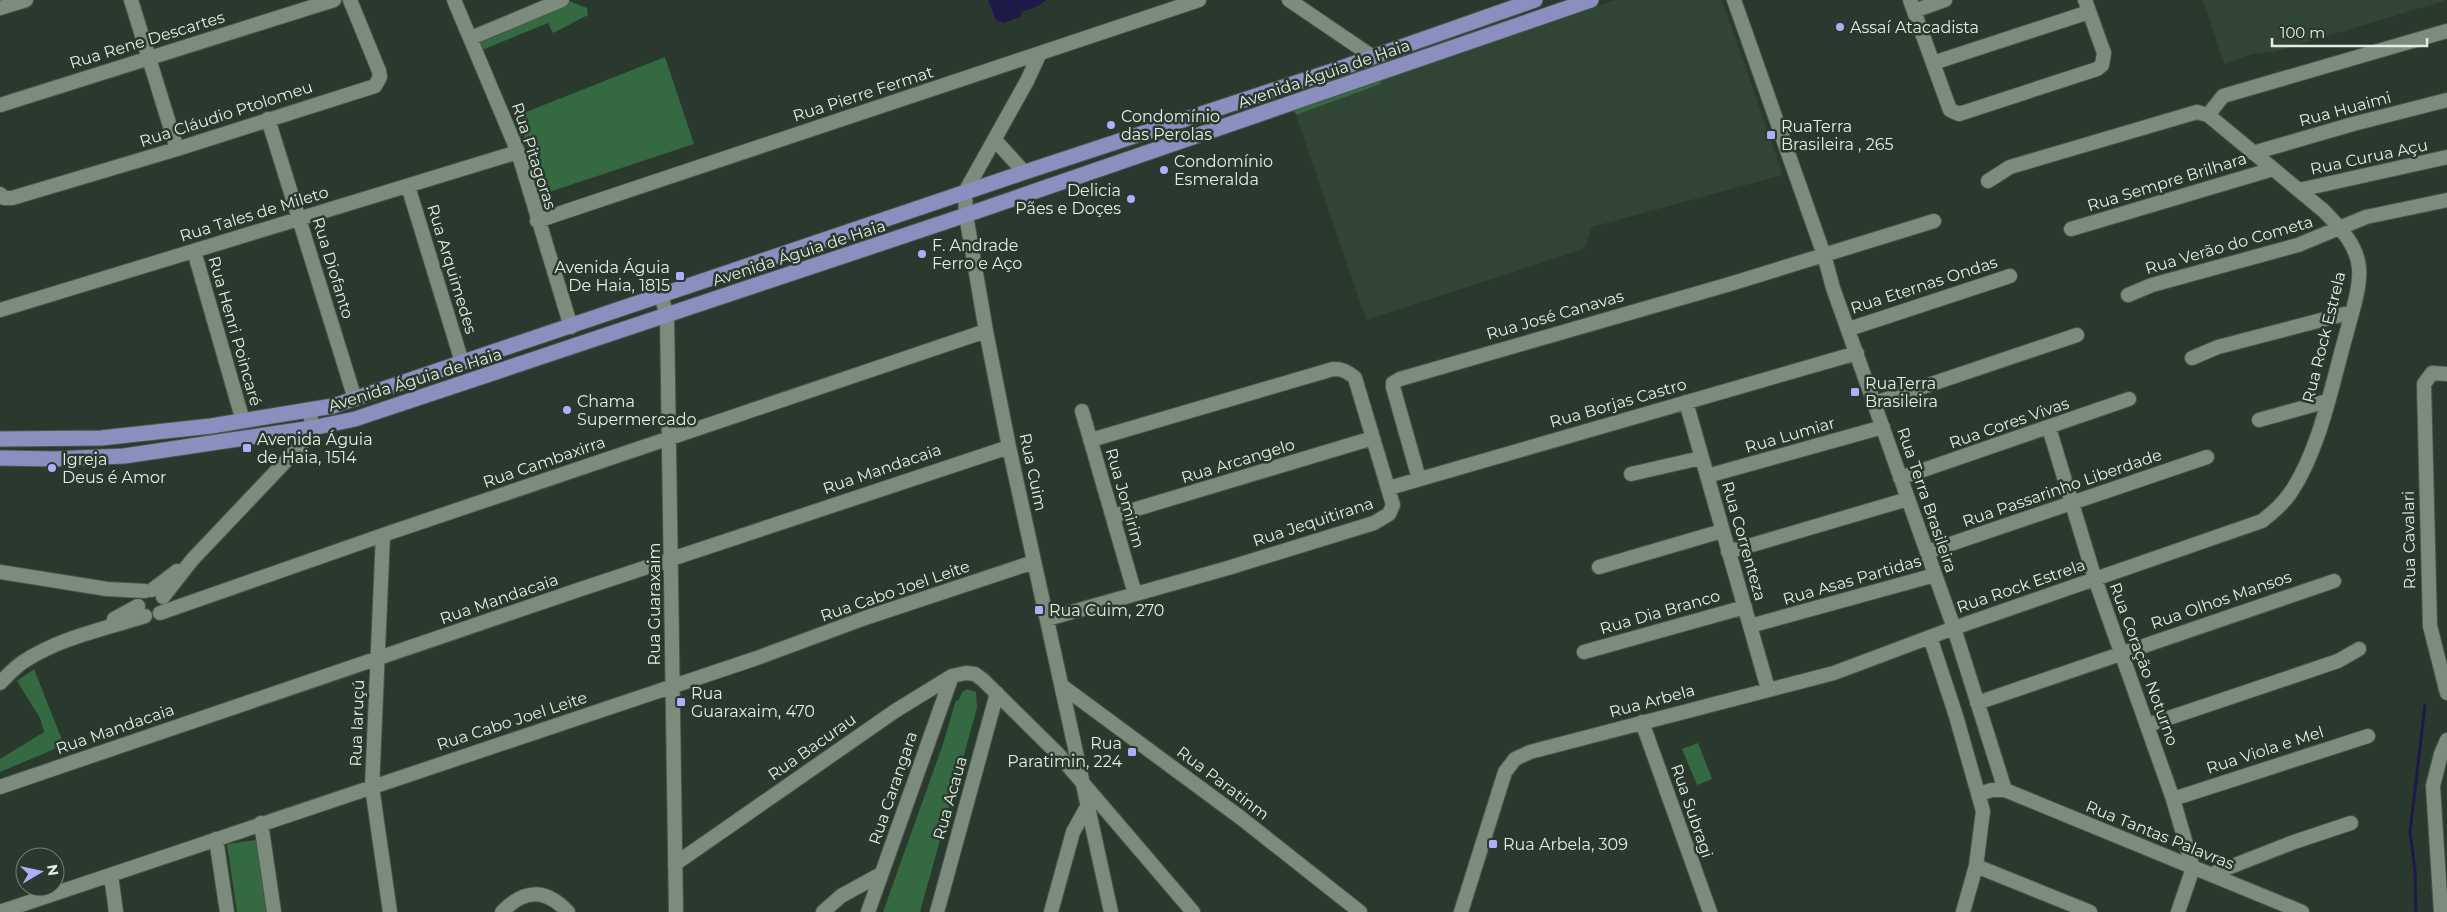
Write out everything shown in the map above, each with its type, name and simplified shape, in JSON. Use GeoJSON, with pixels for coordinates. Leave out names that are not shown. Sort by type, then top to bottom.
{"type":"FeatureCollection","features":[{"type":"Feature","properties":{"kind":"main road","name":"Avenida Águia de Haia"},"geometry":{"type":"LineString","coordinates":[[0,439],[101,438],[242,421],[310,410],[355,399],[1024,172],[1334,71],[1534,0]]}},
{"type":"Feature","properties":{"kind":"main road","name":"Avenida Águia de Haia"},"geometry":{"type":"LineString","coordinates":[[0,458],[55,460],[124,456],[312,428],[354,419],[966,215],[1591,0]]}},
{"type":"Feature","properties":{"kind":"main road"},"geometry":{"type":"LineString","coordinates":[[1330,91],[1340,80],[1338,74],[1334,71]]}},
{"type":"Feature","properties":{"kind":"street"},"geometry":{"type":"LineString","coordinates":[[2,5],[26,0]]}},
{"type":"Feature","properties":{"kind":"street"},"geometry":{"type":"LineString","coordinates":[[131,0],[177,149]]}},
{"type":"Feature","properties":{"kind":"street","name":"Rua Rene Descartes"},"geometry":{"type":"LineString","coordinates":[[0,105],[334,0]]}},
{"type":"Feature","properties":{"kind":"street","name":"Rua Cláudio Ptolomeu"},"geometry":{"type":"LineString","coordinates":[[0,194],[4,198],[12,198],[177,149],[369,88],[378,82],[379,71],[350,0]]}},
{"type":"Feature","properties":{"kind":"street","name":"Rua Pitagoras"},"geometry":{"type":"LineString","coordinates":[[454,0],[518,152],[537,221],[571,327]]}},
{"type":"Feature","properties":{"kind":"street"},"geometry":{"type":"LineString","coordinates":[[471,38],[562,0]]}},
{"type":"Feature","properties":{"kind":"street","name":"Rua Pierre Fermat"},"geometry":{"type":"LineString","coordinates":[[537,221],[1199,0]]}},
{"type":"Feature","properties":{"kind":"street"},"geometry":{"type":"LineString","coordinates":[[1289,0],[1373,57]]}},
{"type":"Feature","properties":{"kind":"street","name":"Rua Terra Brasileira"},"geometry":{"type":"LineString","coordinates":[[1734,0],[1824,255],[1833,288],[1954,628],[2005,790]]}},
{"type":"Feature","properties":{"kind":"street"},"geometry":{"type":"LineString","coordinates":[[1933,63],[2087,6],[2104,54],[2102,65],[2097,69],[1959,114],[1950,110],[1912,5],[1945,0]]}},
{"type":"Feature","properties":{"kind":"street"},"geometry":{"type":"LineString","coordinates":[[1988,181],[2010,167],[2093,142],[2191,113],[2208,115],[2223,96],[2447,31]]}},
{"type":"Feature","properties":{"kind":"street"},"geometry":{"type":"LineString","coordinates":[[965,192],[995,140],[1040,53]]}},
{"type":"Feature","properties":{"kind":"street","name":"Rua Huaimi"},"geometry":{"type":"LineString","coordinates":[[2253,153],[2353,124],[2447,100]]}},
{"type":"Feature","properties":{"kind":"street","name":"Rua Rock Estrela"},"geometry":{"type":"LineString","coordinates":[[1954,628],[2262,521],[2277,510],[2292,491],[2313,447],[2327,401],[2352,312],[2359,270],[2354,248],[2340,228],[2299,190],[2208,115]]}},
{"type":"Feature","properties":{"kind":"street","name":"Rua Diofanto"},"geometry":{"type":"LineString","coordinates":[[268,119],[355,399]]}},
{"type":"Feature","properties":{"kind":"street"},"geometry":{"type":"LineString","coordinates":[[995,140],[1024,172]]}},
{"type":"Feature","properties":{"kind":"street","name":"Rua Tales de Mileto"},"geometry":{"type":"LineString","coordinates":[[0,310],[518,152]]}},
{"type":"Feature","properties":{"kind":"street","name":"Rua Curua Açu"},"geometry":{"type":"LineString","coordinates":[[2299,190],[2447,158]]}},
{"type":"Feature","properties":{"kind":"street","name":"Rua Sempre Brilhara"},"geometry":{"type":"LineString","coordinates":[[2071,229],[2272,169]]}},
{"type":"Feature","properties":{"kind":"street","name":"Rua Arquimedes"},"geometry":{"type":"LineString","coordinates":[[408,186],[462,362]]}},
{"type":"Feature","properties":{"kind":"street","name":"Rua Cuim"},"geometry":{"type":"LineString","coordinates":[[965,192],[966,215],[986,331],[1034,562],[1111,912]]}},
{"type":"Feature","properties":{"kind":"street","name":"Rua Verão do Cometa"},"geometry":{"type":"LineString","coordinates":[[2128,294],[2298,245],[2378,214],[2447,200]]}},
{"type":"Feature","properties":{"kind":"street"},"geometry":{"type":"LineString","coordinates":[[1824,255],[1934,220]]}},
{"type":"Feature","properties":{"kind":"street","name":"Rua Henri Poincaré"},"geometry":{"type":"LineString","coordinates":[[194,251],[242,421]]}},
{"type":"Feature","properties":{"kind":"street","name":"Rua José Canavas"},"geometry":{"type":"LineString","coordinates":[[1419,479],[1393,387],[1396,380],[1824,255]]}},
{"type":"Feature","properties":{"kind":"street","name":"Rua Eternas Ondas"},"geometry":{"type":"LineString","coordinates":[[1849,329],[2010,276]]}},
{"type":"Feature","properties":{"kind":"street","name":"Rua Guaraxaim"},"geometry":{"type":"LineString","coordinates":[[661,296],[667,315],[670,438],[676,912]]}},
{"type":"Feature","properties":{"kind":"street"},"geometry":{"type":"LineString","coordinates":[[2192,358],[2218,348],[2352,312]]}},
{"type":"Feature","properties":{"kind":"street","name":"Rua Cambaxirra"},"geometry":{"type":"LineString","coordinates":[[0,572],[107,589],[151,602],[199,600],[383,535],[986,331]]}},
{"type":"Feature","properties":{"kind":"street"},"geometry":{"type":"LineString","coordinates":[[1875,403],[2077,335]]}},
{"type":"Feature","properties":{"kind":"street","name":"Rua Borjas Castro"},"geometry":{"type":"LineString","coordinates":[[1389,488],[1857,353]]}},
{"type":"Feature","properties":{"kind":"street","name":"Rua Jequitirana"},"geometry":{"type":"LineString","coordinates":[[1047,619],[1374,523],[1391,510],[1393,506],[1355,378],[1348,372],[1340,369],[1332,369],[1091,440]]}},
{"type":"Feature","properties":{"kind":"street","name":"Rua Cavalari"},"geometry":{"type":"LineString","coordinates":[[2447,374],[2432,373],[2424,384],[2430,626],[2447,693]]}},
{"type":"Feature","properties":{"kind":"street","name":"Rua Cores Vivas"},"geometry":{"type":"LineString","coordinates":[[1900,478],[2129,400]]}},
{"type":"Feature","properties":{"kind":"street"},"geometry":{"type":"LineString","coordinates":[[2259,420],[2327,401]]}},
{"type":"Feature","properties":{"kind":"street","name":"Rua Correnteza"},"geometry":{"type":"LineString","coordinates":[[1686,402],[1768,689]]}},
{"type":"Feature","properties":{"kind":"street"},"geometry":{"type":"LineString","coordinates":[[0,683],[22,663],[62,642],[96,630],[151,602],[302,444],[312,428],[310,410]]}},
{"type":"Feature","properties":{"kind":"street","name":"Rua Jomirim"},"geometry":{"type":"LineString","coordinates":[[1082,411],[1135,594]]}},
{"type":"Feature","properties":{"kind":"street","name":"Rua Lumiar"},"geometry":{"type":"LineString","coordinates":[[1707,476],[1883,427]]}},
{"type":"Feature","properties":{"kind":"street","name":"Rua Coração Noturno"},"geometry":{"type":"LineString","coordinates":[[2049,428],[2096,579],[2173,799],[2193,868]]}},
{"type":"Feature","properties":{"kind":"street","name":"Rua Arcangelo"},"geometry":{"type":"LineString","coordinates":[[1113,516],[1373,438]]}},
{"type":"Feature","properties":{"kind":"street","name":"Rua Mandacaia"},"geometry":{"type":"LineString","coordinates":[[0,787],[672,559],[1010,447]]}},
{"type":"Feature","properties":{"kind":"street","name":"Rua Passarinho Liberdade"},"geometry":{"type":"LineString","coordinates":[[1927,552],[2207,457]]}},
{"type":"Feature","properties":{"kind":"street"},"geometry":{"type":"LineString","coordinates":[[1631,474],[1701,458]]}},
{"type":"Feature","properties":{"kind":"street"},"geometry":{"type":"LineString","coordinates":[[1728,552],[1908,499]]}},
{"type":"Feature","properties":{"kind":"street"},"geometry":{"type":"LineString","coordinates":[[1598,567],[1722,531]]}},
{"type":"Feature","properties":{"kind":"street","name":"Rua Iaruçú"},"geometry":{"type":"LineString","coordinates":[[383,535],[372,787],[390,912]]}},
{"type":"Feature","properties":{"kind":"street","name":"Rua Cabo Joel Leite"},"geometry":{"type":"LineString","coordinates":[[0,912],[1034,562]]}},
{"type":"Feature","properties":{"kind":"street","name":"Rua Asas Partidas"},"geometry":{"type":"LineString","coordinates":[[1750,626],[1935,575]]}},
{"type":"Feature","properties":{"kind":"street","name":"Rua Olhos Mansos"},"geometry":{"type":"LineString","coordinates":[[1978,703],[2334,581]]}},
{"type":"Feature","properties":{"kind":"street","name":"Rua Dia Branco"},"geometry":{"type":"LineString","coordinates":[[1584,652],[1745,607]]}},
{"type":"Feature","properties":{"kind":"street","name":"Rua Arbela"},"geometry":{"type":"LineString","coordinates":[[1461,912],[1505,772],[1515,759],[1530,752],[1834,673],[1954,628]]}},
{"type":"Feature","properties":{"kind":"street"},"geometry":{"type":"LineString","coordinates":[[1930,637],[1979,794],[1982,819],[1976,866],[1963,912]]}},
{"type":"Feature","properties":{"kind":"street"},"geometry":{"type":"LineString","coordinates":[[2148,725],[2338,661],[2359,649]]}},
{"type":"Feature","properties":{"kind":"street","name":"Rua Bacurau"},"geometry":{"type":"LineString","coordinates":[[675,864],[895,711],[952,676],[966,673],[975,674],[997,693]]}},
{"type":"Feature","properties":{"kind":"street","name":"Rua Carangara"},"geometry":{"type":"LineString","coordinates":[[868,912],[952,676]]}},
{"type":"Feature","properties":{"kind":"street","name":"Rua Paratinm"},"geometry":{"type":"LineString","coordinates":[[1062,686],[1241,818],[1360,912]]}},
{"type":"Feature","properties":{"kind":"street"},"geometry":{"type":"LineString","coordinates":[[997,693],[1058,754],[1193,912]]}},
{"type":"Feature","properties":{"kind":"street","name":"Rua Acaua"},"geometry":{"type":"LineString","coordinates":[[936,912],[997,693]]}},
{"type":"Feature","properties":{"kind":"street","name":"Rua Subragi"},"geometry":{"type":"LineString","coordinates":[[1642,722],[1710,912]]}},
{"type":"Feature","properties":{"kind":"street","name":"Rua Viola e Mel"},"geometry":{"type":"LineString","coordinates":[[2173,799],[2368,736]]}},
{"type":"Feature","properties":{"kind":"street"},"geometry":{"type":"LineString","coordinates":[[2441,912],[2433,786],[2441,754],[2447,740]]}},
{"type":"Feature","properties":{"kind":"street"},"geometry":{"type":"LineString","coordinates":[[1979,794],[1992,790],[2005,790]]}},
{"type":"Feature","properties":{"kind":"street","name":"Rua Tantas Palavras"},"geometry":{"type":"LineString","coordinates":[[2005,790],[2302,912]]}},
{"type":"Feature","properties":{"kind":"street"},"geometry":{"type":"LineString","coordinates":[[1051,912],[1073,832],[1087,807]]}},
{"type":"Feature","properties":{"kind":"street"},"geometry":{"type":"LineString","coordinates":[[261,823],[274,912]]}},
{"type":"Feature","properties":{"kind":"street"},"geometry":{"type":"LineString","coordinates":[[2212,874],[2294,842],[2352,824]]}},
{"type":"Feature","properties":{"kind":"street"},"geometry":{"type":"LineString","coordinates":[[216,839],[227,912]]}},
{"type":"Feature","properties":{"kind":"street"},"geometry":{"type":"LineString","coordinates":[[1976,866],[2090,912]]}},
{"type":"Feature","properties":{"kind":"street"},"geometry":{"type":"LineString","coordinates":[[2178,912],[2193,868]]}},
{"type":"Feature","properties":{"kind":"street"},"geometry":{"type":"LineString","coordinates":[[824,912],[841,896],[881,874]]}},
{"type":"Feature","properties":{"kind":"street"},"geometry":{"type":"LineString","coordinates":[[111,875],[116,912]]}},
{"type":"Feature","properties":{"kind":"street"},"geometry":{"type":"LineString","coordinates":[[502,912],[531,894],[542,896],[564,910]]}},
{"type":"Feature","properties":{"kind":"shaded area"},"geometry":{"type":"Polygon","coordinates":[[[988,0],[1046,0],[1038,6],[1022,12],[1020,17],[1004,23],[996,20],[988,0]]]}},
{"type":"Feature","properties":{"kind":"shaded area"},"geometry":{"type":"Polygon","coordinates":[[[1615,0],[1722,0],[1783,175],[1592,227],[1584,249],[1366,320],[1296,115],[1381,84],[1380,80],[1615,0]]]}},
{"type":"Feature","properties":{"kind":"shaded area"},"geometry":{"type":"Polygon","coordinates":[[[2203,0],[2447,0],[2274,52],[2253,54],[2224,64],[2203,0]]]}},
{"type":"Feature","properties":{"kind":"green space"},"geometry":{"type":"Polygon","coordinates":[[[566,0],[587,8],[588,15],[553,33],[548,23],[477,52],[471,38],[566,0]]]}},
{"type":"Feature","properties":{"kind":"green space"},"geometry":{"type":"Polygon","coordinates":[[[665,57],[694,144],[546,193],[516,116],[665,57]]]}},
{"type":"Feature","properties":{"kind":"green space"},"geometry":{"type":"Polygon","coordinates":[[[1380,80],[1381,84],[1296,115],[1294,110],[1380,80]]]}},
{"type":"Feature","properties":{"kind":"green space"},"geometry":{"type":"Polygon","coordinates":[[[34,669],[64,745],[0,772],[0,759],[44,732],[40,718],[17,681],[34,669]]]}},
{"type":"Feature","properties":{"kind":"green space"},"geometry":{"type":"Polygon","coordinates":[[[967,689],[976,692],[977,708],[920,912],[883,912],[942,747],[956,700],[958,701],[962,692],[967,689]]]}},
{"type":"Feature","properties":{"kind":"green space"},"geometry":{"type":"Polygon","coordinates":[[[1698,743],[1712,779],[1697,785],[1682,749],[1698,743]]]}},
{"type":"Feature","properties":{"kind":"green space"},"geometry":{"type":"Polygon","coordinates":[[[256,840],[267,912],[237,912],[227,844],[256,840]]]}},
{"type":"Feature","properties":{"kind":"waterway"},"geometry":{"type":"LineString","coordinates":[[2416,912],[2415,871],[2410,832],[2425,705]]}},
{"type":"Feature","properties":{"kind":"place","name":"Assaí Atacadista"},"geometry":{"type":"Point","coordinates":[1840,27]}},
{"type":"Feature","properties":{"kind":"place","name":"Condomínio das Perolas"},"geometry":{"type":"Point","coordinates":[1111,125]}},
{"type":"Feature","properties":{"kind":"place","name":"RuaTerra Brasileira , 265"},"geometry":{"type":"Point","coordinates":[1771,135]}},
{"type":"Feature","properties":{"kind":"place","name":"Condomínio Esmeralda"},"geometry":{"type":"Point","coordinates":[1164,170]}},
{"type":"Feature","properties":{"kind":"place","name":"Delicia Pães e Doçes"},"geometry":{"type":"Point","coordinates":[1131,199]}},
{"type":"Feature","properties":{"kind":"place","name":"F. Andrade Ferro e Aço"},"geometry":{"type":"Point","coordinates":[922,254]}},
{"type":"Feature","properties":{"kind":"place","name":"Avenida Águia De Haia, 1815"},"geometry":{"type":"Point","coordinates":[680,276]}},
{"type":"Feature","properties":{"kind":"place","name":"RuaTerra Brasileira"},"geometry":{"type":"Point","coordinates":[1855,392]}},
{"type":"Feature","properties":{"kind":"place","name":"Chama Supermercado"},"geometry":{"type":"Point","coordinates":[567,410]}},
{"type":"Feature","properties":{"kind":"place","name":"Avenida Águia de Haia, 1514"},"geometry":{"type":"Point","coordinates":[247,448]}},
{"type":"Feature","properties":{"kind":"place","name":"Igreja Deus é Amor"},"geometry":{"type":"Point","coordinates":[52,468]}},
{"type":"Feature","properties":{"kind":"place","name":"Rua Cuim, 270"},"geometry":{"type":"Point","coordinates":[1039,610]}},
{"type":"Feature","properties":{"kind":"place","name":"Rua Guaraxaim, 470"},"geometry":{"type":"Point","coordinates":[681,702]}},
{"type":"Feature","properties":{"kind":"place","name":"Rua Paratimin, 224"},"geometry":{"type":"Point","coordinates":[1132,752]}},
{"type":"Feature","properties":{"kind":"place","name":"Rua Arbela, 309"},"geometry":{"type":"Point","coordinates":[1493,844]}}]}
